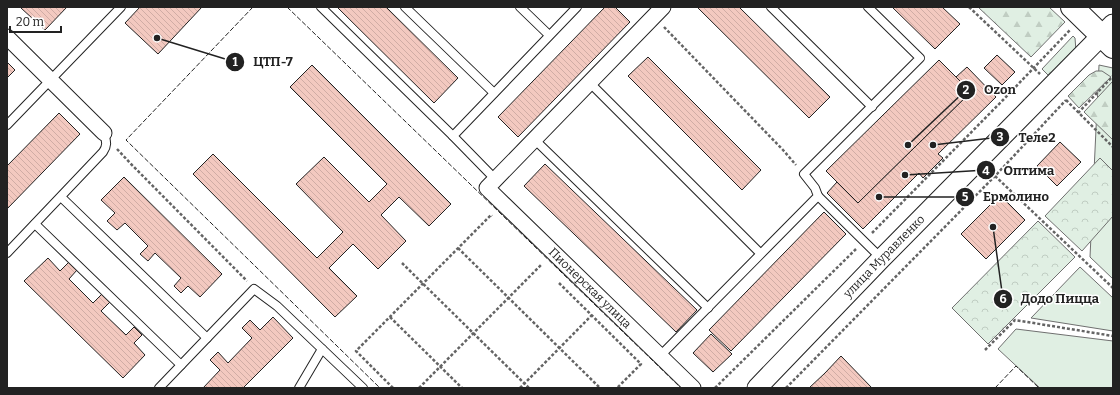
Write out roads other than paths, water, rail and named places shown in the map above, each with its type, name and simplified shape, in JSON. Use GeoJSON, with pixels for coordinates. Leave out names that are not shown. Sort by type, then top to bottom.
{"type":"FeatureCollection","features":[{"type":"Feature","properties":{"kind":"main road"},"geometry":{"type":"LineString","coordinates":[[1077,12],[1109,36]]}},
{"type":"Feature","properties":{"kind":"street"},"geometry":{"type":"LineString","coordinates":[[505,169],[658,12]]}},
{"type":"Feature","properties":{"kind":"street","name":"улица Муравленко"},"geometry":{"type":"LineString","coordinates":[[757,388],[882,259],[1109,36]]}},
{"type":"Feature","properties":{"kind":"street"},"geometry":{"type":"LineString","coordinates":[[7,37],[104,133]]}},
{"type":"Feature","properties":{"kind":"street","name":"Пионерская улица"},"geometry":{"type":"LineString","coordinates":[[505,169],[487,188],[693,388]]}},
{"type":"Feature","properties":{"kind":"lane"},"geometry":{"type":"LineString","coordinates":[[7,125],[121,7]]}},
{"type":"Feature","properties":{"kind":"lane"},"geometry":{"type":"LineString","coordinates":[[321,7],[495,179],[505,169]]}},
{"type":"Feature","properties":{"kind":"lane"},"geometry":{"type":"LineString","coordinates":[[405,7],[494,93]]}},
{"type":"Feature","properties":{"kind":"lane"},"geometry":{"type":"LineString","coordinates":[[520,7],[550,35]]}},
{"type":"Feature","properties":{"kind":"lane"},"geometry":{"type":"LineString","coordinates":[[453,136],[577,7]]}},
{"type":"Feature","properties":{"kind":"lane"},"geometry":{"type":"LineString","coordinates":[[771,7],[872,106]]}},
{"type":"Feature","properties":{"kind":"lane"},"geometry":{"type":"LineString","coordinates":[[868,7],[920,58],[804,174],[815,188],[818,196],[882,259]]}},
{"type":"Feature","properties":{"kind":"lane"},"geometry":{"type":"LineString","coordinates":[[589,82],[760,253]]}},
{"type":"Feature","properties":{"kind":"lane"},"geometry":{"type":"LineString","coordinates":[[7,253],[107,147],[104,133]]}},
{"type":"Feature","properties":{"kind":"lane"},"geometry":{"type":"LineString","coordinates":[[534,139],[708,308]]}},
{"type":"Feature","properties":{"kind":"lane"},"geometry":{"type":"LineString","coordinates":[[660,356],[760,253],[818,196]]}},
{"type":"Feature","properties":{"kind":"lane"},"geometry":{"type":"LineString","coordinates":[[61,197],[207,338]]}},
{"type":"Feature","properties":{"kind":"lane"},"geometry":{"type":"LineString","coordinates":[[35,224],[181,365]]}},
{"type":"Feature","properties":{"kind":"lane"},"geometry":{"type":"LineString","coordinates":[[158,388],[254,289],[277,306],[363,388]]}},
{"type":"Feature","properties":{"kind":"lane"},"geometry":{"type":"LineString","coordinates":[[300,388],[322,349]]}},
{"type":"Feature","properties":{"kind":"place","name":"ЦТП-7"},"geometry":{"type":"Point","coordinates":[157,38]}},
{"type":"Feature","properties":{"kind":"place","name":"Ozon"},"geometry":{"type":"Point","coordinates":[908,145]}},
{"type":"Feature","properties":{"kind":"place","name":"Теле2"},"geometry":{"type":"Point","coordinates":[933,145]}},
{"type":"Feature","properties":{"kind":"place","name":"Оптима"},"geometry":{"type":"Point","coordinates":[905,175]}},
{"type":"Feature","properties":{"kind":"place","name":"Ермолино"},"geometry":{"type":"Point","coordinates":[879,197]}},
{"type":"Feature","properties":{"kind":"place","name":"Додо Пицца"},"geometry":{"type":"Point","coordinates":[993,227]}}]}
